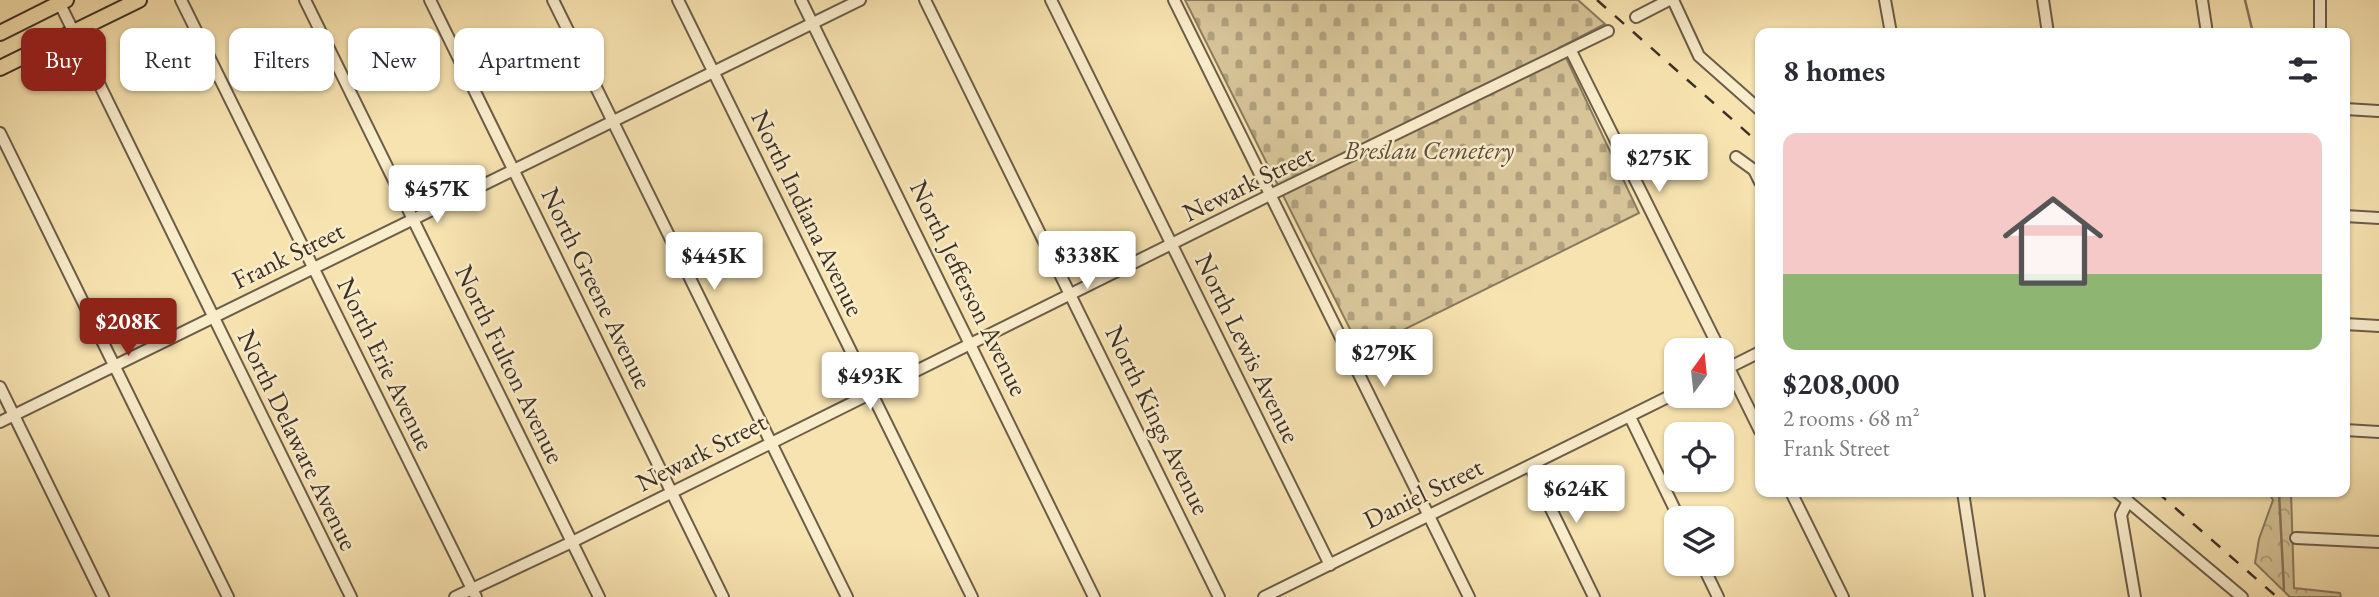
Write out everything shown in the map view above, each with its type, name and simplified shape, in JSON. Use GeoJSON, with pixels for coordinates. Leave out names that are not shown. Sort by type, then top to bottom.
{"type":"FeatureCollection","features":[{"type":"Feature","properties":{"kind":"highway"},"geometry":{"type":"LineString","coordinates":[[82,28],[139,0]]}},
{"type":"Feature","properties":{"kind":"highway"},"geometry":{"type":"LineString","coordinates":[[0,33],[61,1]]}},
{"type":"Feature","properties":{"kind":"highway"},"geometry":{"type":"LineString","coordinates":[[0,68],[21,58]]}},
{"type":"Feature","properties":{"kind":"street","name":"North Erie Avenue"},"geometry":{"type":"LineString","coordinates":[[181,0],[474,593]]}},
{"type":"Feature","properties":{"kind":"street","name":"North Fulton Avenue"},"geometry":{"type":"LineString","coordinates":[[306,0],[599,597]]}},
{"type":"Feature","properties":{"kind":"street","name":"North Greene Avenue"},"geometry":{"type":"LineString","coordinates":[[429,0],[723,597]]}},
{"type":"Feature","properties":{"kind":"street"},"geometry":{"type":"LineString","coordinates":[[553,0],[847,597]]}},
{"type":"Feature","properties":{"kind":"street","name":"North Indiana Avenue"},"geometry":{"type":"LineString","coordinates":[[678,0],[972,597]]}},
{"type":"Feature","properties":{"kind":"street","name":"North Jefferson Avenue"},"geometry":{"type":"LineString","coordinates":[[801,0],[1094,597]]}},
{"type":"Feature","properties":{"kind":"street","name":"Frank Street"},"geometry":{"type":"LineString","coordinates":[[0,422],[860,0]]}},
{"type":"Feature","properties":{"kind":"street","name":"North Kings Avenue"},"geometry":{"type":"LineString","coordinates":[[926,0],[1219,597]]}},
{"type":"Feature","properties":{"kind":"street","name":"North Lewis Avenue"},"geometry":{"type":"LineString","coordinates":[[1051,0],[1330,565]]}},
{"type":"Feature","properties":{"kind":"street"},"geometry":{"type":"LineString","coordinates":[[1174,0],[1469,597]]}},
{"type":"Feature","properties":{"kind":"street"},"geometry":{"type":"LineString","coordinates":[[1636,17],[1671,0],[1699,56],[1755,106]]}},
{"type":"Feature","properties":{"kind":"street"},"geometry":{"type":"LineString","coordinates":[[1885,0],[1890,28]]}},
{"type":"Feature","properties":{"kind":"street"},"geometry":{"type":"LineString","coordinates":[[2043,0],[2047,28]]}},
{"type":"Feature","properties":{"kind":"street"},"geometry":{"type":"LineString","coordinates":[[2202,0],[2206,28]]}},
{"type":"Feature","properties":{"kind":"street"},"geometry":{"type":"LineString","coordinates":[[2319,28],[2320,0]]}},
{"type":"Feature","properties":{"kind":"street","name":"North Delaware Avenue"},"geometry":{"type":"LineString","coordinates":[[61,1],[72,28]]}},
{"type":"Feature","properties":{"kind":"street","name":"Newark Street"},"geometry":{"type":"LineString","coordinates":[[455,597],[474,593],[1270,195],[1608,32]]}},
{"type":"Feature","properties":{"kind":"street"},"geometry":{"type":"LineString","coordinates":[[1571,51],[1714,338]]}},
{"type":"Feature","properties":{"kind":"street","name":"North Delaware Avenue"},"geometry":{"type":"LineString","coordinates":[[103,91],[351,597]]}},
{"type":"Feature","properties":{"kind":"street"},"geometry":{"type":"LineString","coordinates":[[2350,109],[2379,111]]}},
{"type":"Feature","properties":{"kind":"street"},"geometry":{"type":"LineString","coordinates":[[0,133],[228,597]]}},
{"type":"Feature","properties":{"kind":"street"},"geometry":{"type":"LineString","coordinates":[[1736,157],[1755,172]]}},
{"type":"Feature","properties":{"kind":"street"},"geometry":{"type":"LineString","coordinates":[[2350,216],[2379,218]]}},
{"type":"Feature","properties":{"kind":"street"},"geometry":{"type":"LineString","coordinates":[[2350,324],[2379,326]]}},
{"type":"Feature","properties":{"kind":"street"},"geometry":{"type":"LineString","coordinates":[[1734,365],[1755,354]]}},
{"type":"Feature","properties":{"kind":"street"},"geometry":{"type":"LineString","coordinates":[[1734,385],[1755,422]]}},
{"type":"Feature","properties":{"kind":"street"},"geometry":{"type":"LineString","coordinates":[[0,387],[103,597]]}},
{"type":"Feature","properties":{"kind":"street","name":"Daniel Street"},"geometry":{"type":"LineString","coordinates":[[1264,597],[1664,399]]}},
{"type":"Feature","properties":{"kind":"street"},"geometry":{"type":"LineString","coordinates":[[1630,417],[1673,506]]}},
{"type":"Feature","properties":{"kind":"street"},"geometry":{"type":"LineString","coordinates":[[2350,430],[2379,432]]}},
{"type":"Feature","properties":{"kind":"street"},"geometry":{"type":"LineString","coordinates":[[1530,466],[1594,597]]}},
{"type":"Feature","properties":{"kind":"street"},"geometry":{"type":"LineString","coordinates":[[1793,497],[1843,597]]}},
{"type":"Feature","properties":{"kind":"street"},"geometry":{"type":"LineString","coordinates":[[1964,497],[1979,597]]}},
{"type":"Feature","properties":{"kind":"street"},"geometry":{"type":"LineString","coordinates":[[2122,497],[2242,597]]}},
{"type":"Feature","properties":{"kind":"street"},"geometry":{"type":"LineString","coordinates":[[2128,502],[2120,514],[2136,597]]}},
{"type":"Feature","properties":{"kind":"street"},"geometry":{"type":"LineString","coordinates":[[2296,538],[2379,542]]}},
{"type":"Feature","properties":{"kind":"street"},"geometry":{"type":"LineString","coordinates":[[1708,576],[1718,597]]}},
{"type":"Feature","properties":{"kind":"green space","name":"Breslau Cemetery"},"geometry":{"type":"Polygon","coordinates":[[[1185,0],[1578,0],[1605,24],[1561,47],[1639,213],[1361,351],[1185,0]]]}},
{"type":"Feature","properties":{"kind":"green space"},"geometry":{"type":"Polygon","coordinates":[[[2271,497],[2291,497],[2294,588],[2340,593],[2341,597],[2290,597],[2255,563],[2259,539],[2273,500],[2271,497]]]}},
{"type":"Feature","properties":{"kind":"waterway"},"geometry":{"type":"LineString","coordinates":[[2245,0],[2252,28]]}},
{"type":"Feature","properties":{"kind":"waterway"},"geometry":{"type":"LineString","coordinates":[[2279,497],[2284,590]]}},
{"type":"Feature","properties":{"kind":"railway"},"geometry":{"type":"LineString","coordinates":[[1597,0],[1755,140]]}},
{"type":"Feature","properties":{"kind":"railway"},"geometry":{"type":"LineString","coordinates":[[2163,497],[2277,597]]}}]}
